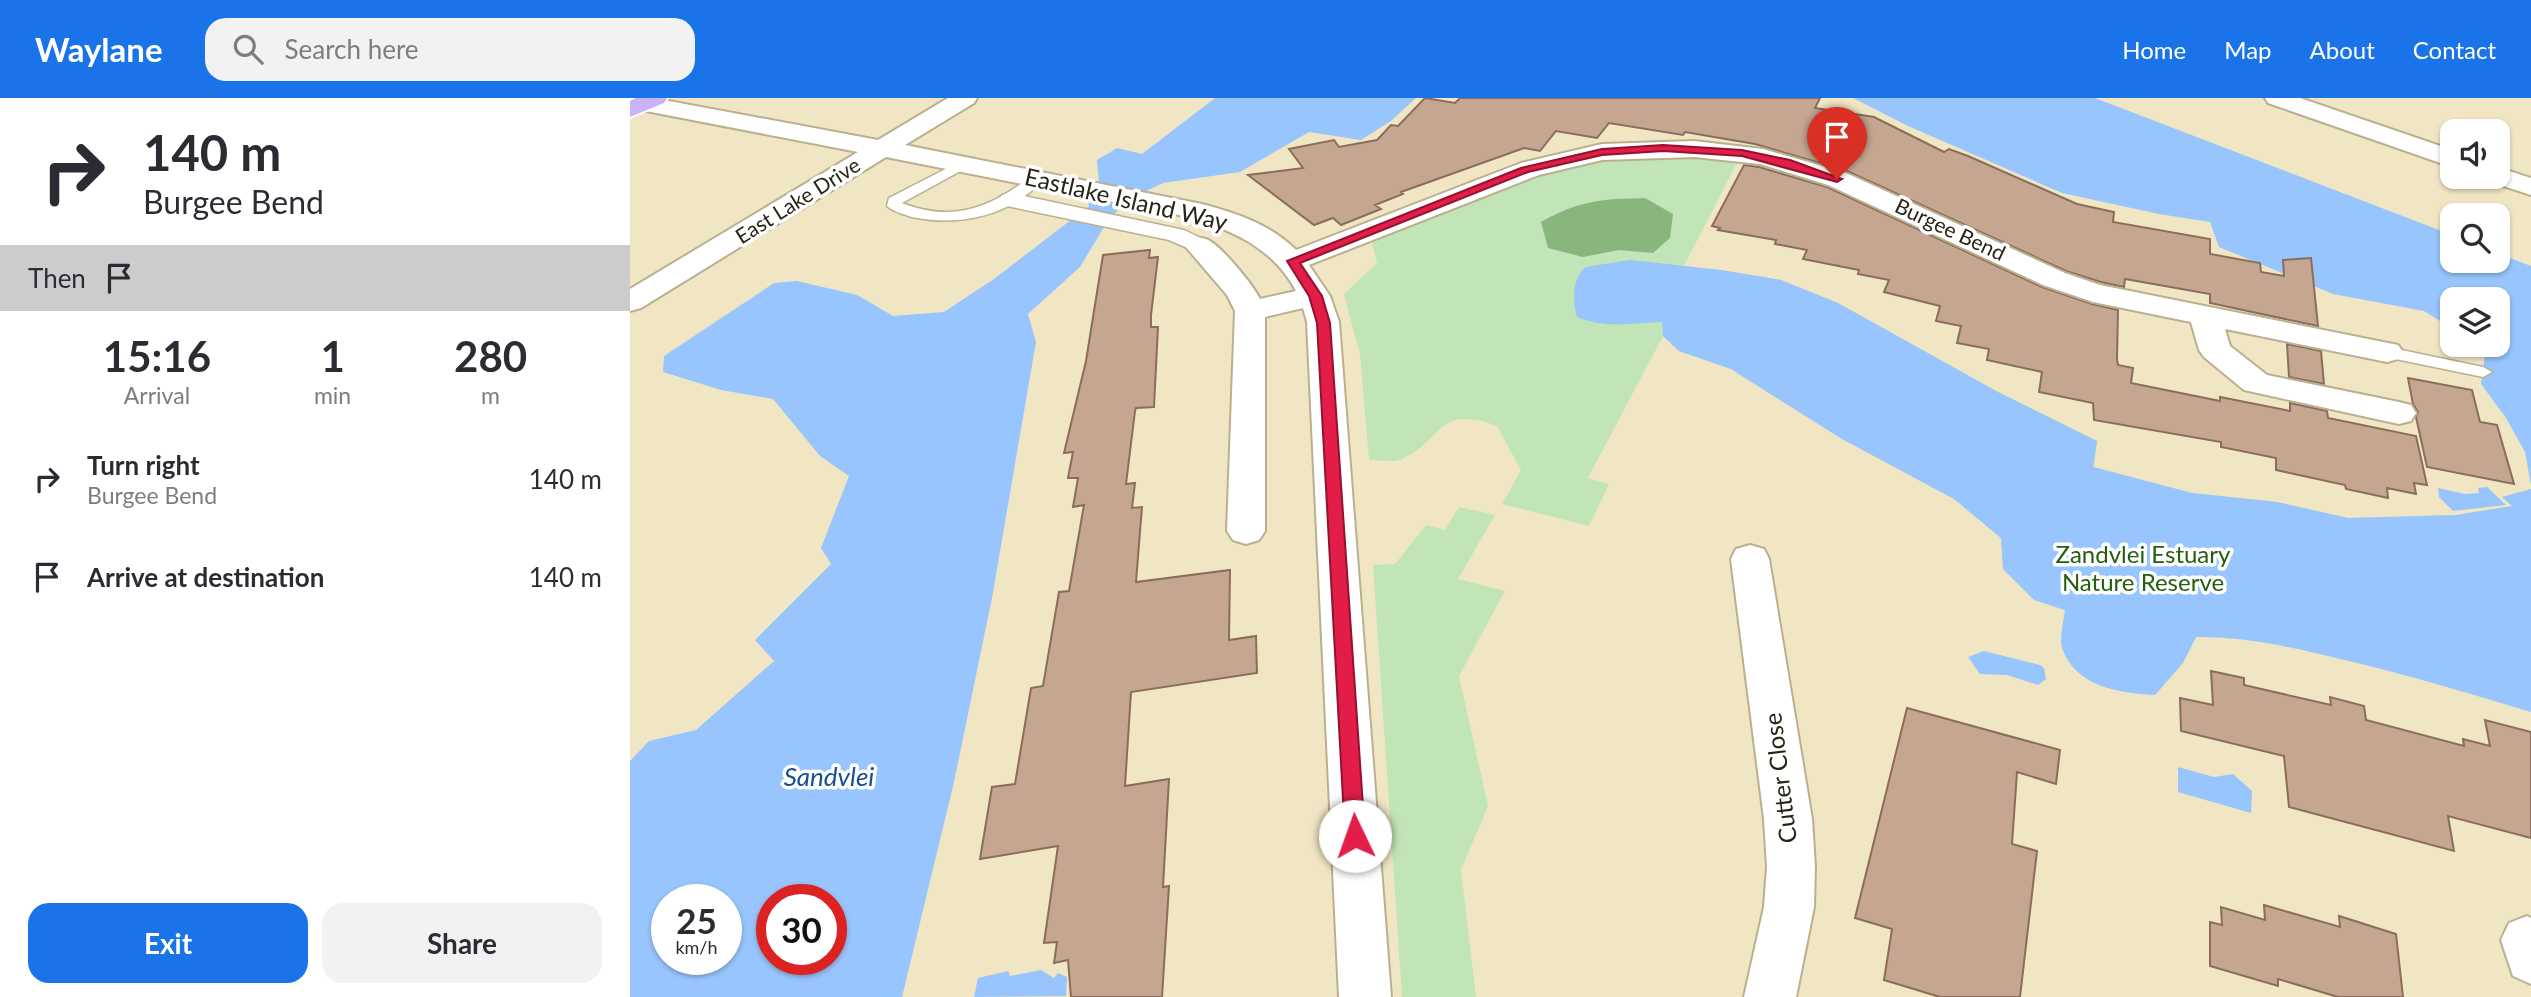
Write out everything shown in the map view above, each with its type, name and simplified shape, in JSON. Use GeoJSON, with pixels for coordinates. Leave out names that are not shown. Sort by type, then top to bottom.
{"type":"FeatureCollection","features":[{"type":"Feature","properties":{"kind":"street","name":"East Lake Drive"},"geometry":{"type":"LineString","coordinates":[[630,302],[965,98]]}},
{"type":"Feature","properties":{"kind":"street"},"geometry":{"type":"LineString","coordinates":[[2277,98],[2440,155]]}},
{"type":"Feature","properties":{"kind":"street","name":"Eastlake Island Way"},"geometry":{"type":"LineString","coordinates":[[640,103],[1036,179],[1071,199],[1155,203],[1202,213],[1259,235],[1293,261],[1315,296],[1323,323],[1365,997]]}},
{"type":"Feature","properties":{"kind":"street","name":"Burgee Bend"},"geometry":{"type":"LineString","coordinates":[[1293,261],[1530,169],[1602,152],[1694,149],[1742,153],[1810,170],[1865,190],[2074,287],[2387,352]]}},
{"type":"Feature","properties":{"kind":"street"},"geometry":{"type":"LineString","coordinates":[[2510,180],[2531,187]]}},
{"type":"Feature","properties":{"kind":"street"},"geometry":{"type":"LineString","coordinates":[[1010,200],[1071,199],[1115,222],[1176,235],[1199,247],[1241,292],[1250,311],[1247,531]]}},
{"type":"Feature","properties":{"kind":"street"},"geometry":{"type":"LineString","coordinates":[[1250,311],[1315,296]]}},
{"type":"Feature","properties":{"kind":"street"},"geometry":{"type":"LineString","coordinates":[[2204,315],[2215,351],[2256,383],[2399,413]]}},
{"type":"Feature","properties":{"kind":"street","name":"Cutter Close"},"geometry":{"type":"LineString","coordinates":[[1750,559],[1788,818],[1791,867],[1788,907],[1770,997]]}},
{"type":"Feature","properties":{"kind":"lane"},"geometry":{"type":"LineString","coordinates":[[961,165],[894,201],[895,206],[909,213],[935,217],[963,214],[1010,200],[1036,179]]}},
{"type":"Feature","properties":{"kind":"lane"},"geometry":{"type":"LineString","coordinates":[[2387,352],[2483,372]]}},
{"type":"Feature","properties":{"kind":"green space","name":"Zandvlei Estuary Nature Reserve"},"geometry":{"type":"Polygon","coordinates":[[[1665,156],[1738,161],[1684,266],[1781,280],[1838,303],[1998,392],[2097,441],[2094,467],[2192,493],[2277,502],[2348,518],[2456,515],[2512,506],[2502,497],[2531,489],[2531,712],[2415,678],[2326,656],[2271,644],[2215,637],[2196,637],[2183,663],[2155,695],[2113,690],[2088,680],[2069,662],[2063,649],[2065,610],[2034,600],[2003,569],[2001,538],[1954,499],[1842,439],[1731,369],[1679,351],[1663,336],[1588,478],[1609,484],[1589,526],[1502,504],[1521,470],[1497,426],[1477,420],[1462,419],[1451,422],[1402,459],[1369,460],[1360,355],[1344,294],[1377,263],[1372,243],[1478,195],[1534,175],[1590,162],[1665,156]]]}},
{"type":"Feature","properties":{"kind":"green space"},"geometry":{"type":"Polygon","coordinates":[[[1645,198],[1673,214],[1670,238],[1653,253],[1619,250],[1583,257],[1548,248],[1541,222],[1567,209],[1592,202],[1645,198]]]}},
{"type":"Feature","properties":{"kind":"green space"},"geometry":{"type":"Polygon","coordinates":[[[1459,507],[1495,515],[1458,579],[1505,591],[1459,676],[1488,806],[1461,870],[1476,997],[1402,997],[1373,565],[1395,564],[1426,525],[1445,530],[1459,507]]]}},
{"type":"Feature","properties":{"kind":"water","name":"Sandvlei"},"geometry":{"type":"Polygon","coordinates":[[[1215,98],[1416,98],[1391,121],[1361,140],[1309,132],[1240,172],[1163,183],[1142,193],[1119,209],[1104,227],[1080,267],[1028,314],[1036,342],[992,598],[954,782],[902,997],[630,997],[630,761],[649,741],[696,730],[774,661],[755,640],[831,564],[821,548],[849,476],[820,456],[773,399],[721,390],[663,372],[664,356],[774,283],[797,281],[857,295],[893,316],[944,312],[994,279],[1089,206],[1087,199],[1099,183],[1097,160],[1117,148],[1142,154],[1215,98]]]}},
{"type":"Feature","properties":{"kind":"water"},"geometry":{"type":"Polygon","coordinates":[[[1853,98],[2095,98],[2440,230],[2440,273],[2510,273],[2510,258],[2531,266],[2531,485],[2525,452],[2506,418],[2481,384],[2485,357],[2510,357],[2510,287],[2440,287],[2440,321],[2424,311],[2333,294],[2219,247],[2210,222],[2062,193],[1908,126],[1853,98]]]}},
{"type":"Feature","properties":{"kind":"water","name":"Zandvlei Estuary Nature Reserve"},"geometry":{"type":"Polygon","coordinates":[[[1630,260],[1722,270],[1781,280],[1838,303],[1998,392],[2097,441],[2093,467],[2192,493],[2277,502],[2348,518],[2456,515],[2512,506],[2502,497],[2531,489],[2531,712],[2369,666],[2289,647],[2234,638],[2196,637],[2183,663],[2155,695],[2113,690],[2088,679],[2077,672],[2062,648],[2065,610],[2034,600],[2003,569],[2001,538],[1954,499],[1842,439],[1731,369],[1679,351],[1663,336],[1662,322],[1608,324],[1577,317],[1574,290],[1585,267],[1630,260]]]}},
{"type":"Feature","properties":{"kind":"water"},"geometry":{"type":"Polygon","coordinates":[[[2487,487],[2506,505],[2453,511],[2439,497],[2438,488],[2465,494],[2479,493],[2478,488],[2487,487]]]}},
{"type":"Feature","properties":{"kind":"water"},"geometry":{"type":"Polygon","coordinates":[[[1984,651],[2040,665],[2044,668],[2046,679],[2038,685],[2007,675],[1980,674],[1968,657],[1984,651]]]}},
{"type":"Feature","properties":{"kind":"water"},"geometry":{"type":"Polygon","coordinates":[[[2178,767],[2214,777],[2233,774],[2252,791],[2251,813],[2178,792],[2178,767]]]}},
{"type":"Feature","properties":{"kind":"water"},"geometry":{"type":"Polygon","coordinates":[[[1041,970],[1054,978],[1058,973],[1067,977],[1066,996],[974,997],[978,978],[1008,971],[1010,976],[1041,970]]]}},
{"type":"Feature","properties":{"kind":"building"},"geometry":{"type":"Polygon","coordinates":[[[1425,98],[1455,103],[1460,98],[1820,98],[1815,108],[1874,117],[1944,152],[1949,149],[1968,156],[2077,204],[2114,212],[2113,222],[2210,239],[2210,254],[2260,263],[2261,272],[2284,276],[2283,260],[2311,258],[2318,326],[2210,303],[2210,294],[2125,279],[2124,287],[2101,282],[2066,271],[1847,171],[1755,144],[1685,132],[1683,135],[1609,123],[1597,138],[1556,131],[1540,151],[1524,148],[1401,192],[1403,194],[1375,205],[1381,209],[1341,225],[1333,218],[1314,225],[1248,175],[1303,168],[1289,149],[1334,140],[1339,147],[1377,140],[1391,125],[1398,126],[1425,98]]]}},
{"type":"Feature","properties":{"kind":"building"},"geometry":{"type":"Polygon","coordinates":[[[1744,165],[1827,187],[2042,287],[2118,310],[2117,360],[2118,365],[2133,368],[2131,383],[2220,401],[2220,397],[2290,411],[2290,403],[2327,411],[2328,418],[2416,436],[2427,485],[2414,483],[2416,494],[2387,488],[2388,498],[2346,489],[2345,485],[2276,470],[2276,458],[2221,447],[2221,442],[2094,420],[2093,403],[2039,392],[2042,372],[1987,360],[1989,349],[1957,343],[1961,326],[1936,321],[1940,306],[1884,292],[1889,280],[1858,274],[1859,270],[1803,259],[1807,250],[1775,244],[1776,240],[1718,230],[1720,228],[1712,226],[1744,165]]]}},
{"type":"Feature","properties":{"kind":"building"},"geometry":{"type":"Polygon","coordinates":[[[1150,250],[1149,258],[1158,257],[1151,315],[1151,327],[1158,327],[1154,407],[1136,408],[1126,484],[1135,483],[1132,508],[1142,507],[1136,582],[1230,570],[1229,640],[1256,636],[1257,673],[1131,692],[1125,786],[1169,779],[1163,887],[1169,886],[1162,997],[1071,997],[1068,960],[1054,963],[1057,942],[1044,943],[1058,846],[980,859],[992,787],[1015,784],[1031,688],[1043,686],[1059,592],[1069,591],[1084,505],[1073,507],[1078,478],[1068,478],[1073,452],[1064,453],[1086,361],[1103,255],[1150,250]]]}},
{"type":"Feature","properties":{"kind":"building"},"geometry":{"type":"Polygon","coordinates":[[[2287,344],[2321,351],[2324,384],[2289,377],[2287,344]]]}},
{"type":"Feature","properties":{"kind":"building"},"geometry":{"type":"Polygon","coordinates":[[[2408,378],[2472,390],[2480,422],[2497,425],[2514,484],[2427,467],[2416,417],[2418,412],[2413,404],[2408,378]]]}},
{"type":"Feature","properties":{"kind":"building"},"geometry":{"type":"Polygon","coordinates":[[[2211,671],[2244,678],[2244,685],[2331,705],[2330,697],[2364,706],[2366,720],[2464,746],[2463,739],[2490,746],[2485,720],[2531,732],[2531,838],[2448,816],[2454,851],[2289,807],[2284,756],[2181,731],[2180,698],[2213,705],[2211,671]]]}},
{"type":"Feature","properties":{"kind":"building"},"geometry":{"type":"Polygon","coordinates":[[[1907,708],[2060,750],[2056,784],[2017,772],[2012,844],[2037,851],[2020,997],[1940,997],[1884,980],[1892,929],[1855,918],[1907,708]]]}},
{"type":"Feature","properties":{"kind":"building"},"geometry":{"type":"Polygon","coordinates":[[[2264,905],[2340,927],[2339,916],[2396,934],[2403,997],[2338,997],[2278,979],[2278,986],[2210,966],[2210,922],[2222,925],[2221,907],[2265,920],[2264,905]]]}},
{"type":"Feature","properties":{"kind":"route"},"geometry":{"type":"LineString","coordinates":[[1355,836],[1323,323],[1315,296],[1293,261],[1525,170],[1602,152],[1663,148],[1742,153],[1787,163],[1837,179]]}}]}
